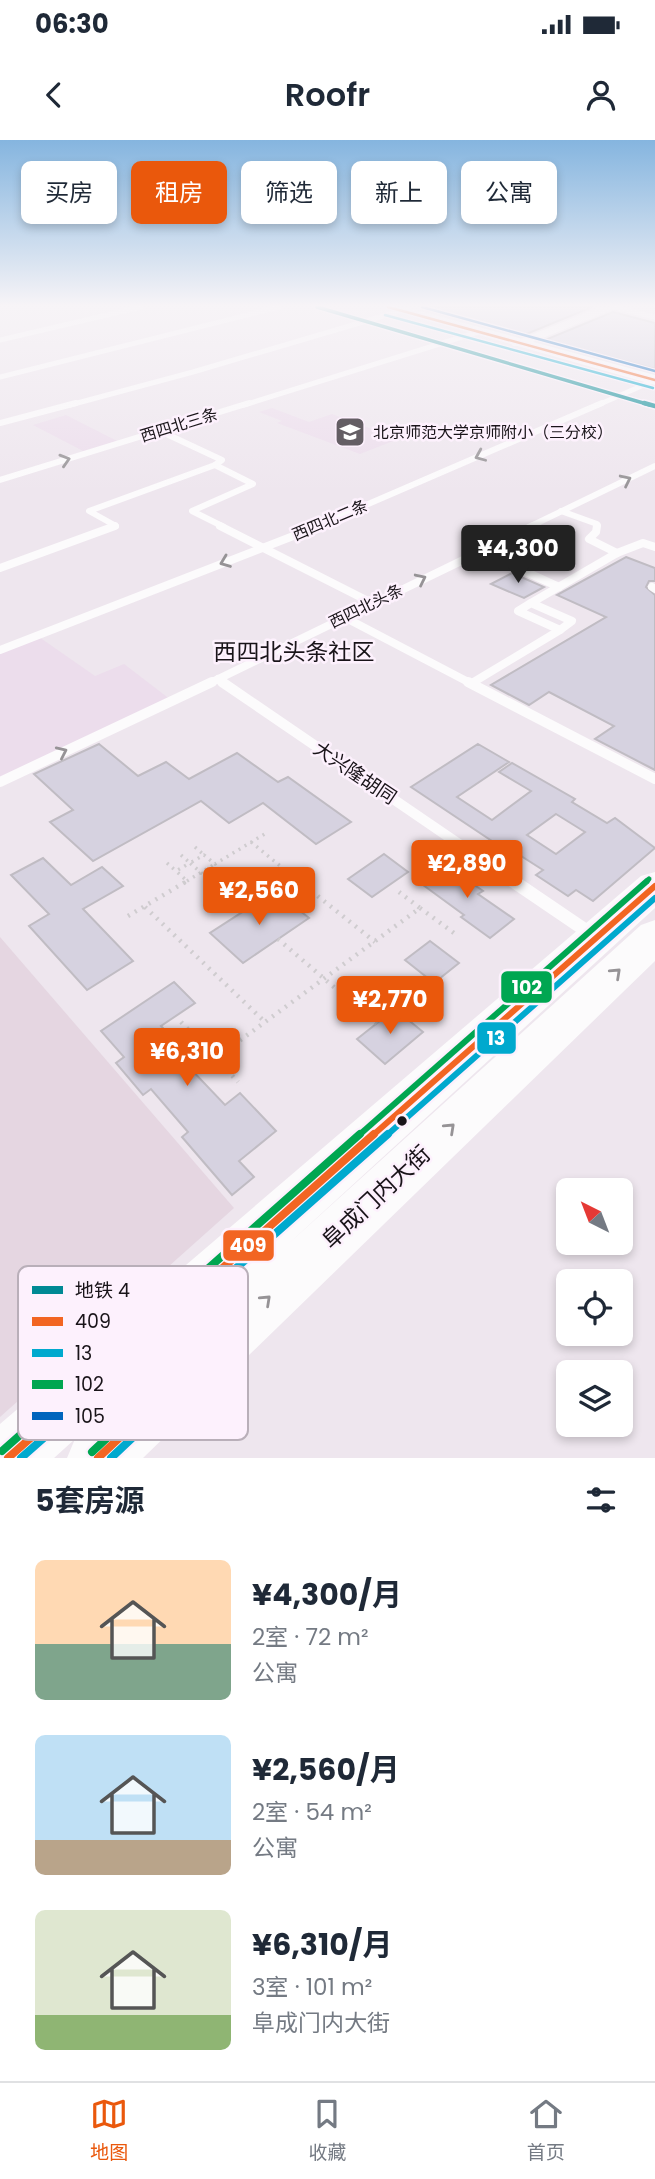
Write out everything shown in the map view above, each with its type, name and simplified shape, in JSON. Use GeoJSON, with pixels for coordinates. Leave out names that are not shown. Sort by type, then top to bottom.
{"type":"FeatureCollection","features":[{"type":"Feature","properties":{"kind":"main road"},"geometry":{"type":"LineString","coordinates":[[612,369],[655,380]]}},
{"type":"Feature","properties":{"kind":"main road","name":"阜成门内大街"},"geometry":{"type":"LineString","coordinates":[[248,1280],[597,938],[655,886]]}},
{"type":"Feature","properties":{"kind":"main road","name":"阜成门内大街"},"geometry":{"type":"LineString","coordinates":[[248,1294],[655,936]]}},
{"type":"Feature","properties":{"kind":"main road","name":"阜成门内大街"},"geometry":{"type":"LineString","coordinates":[[8,1458],[52,1440]]}},
{"type":"Feature","properties":{"kind":"lane"},"geometry":{"type":"LineString","coordinates":[[0,377],[34,369]]}},
{"type":"Feature","properties":{"kind":"lane"},"geometry":{"type":"LineString","coordinates":[[0,423],[204,369]]}},
{"type":"Feature","properties":{"kind":"lane","name":"西四北三条"},"geometry":{"type":"LineString","coordinates":[[0,480],[361,369]]}},
{"type":"Feature","properties":{"kind":"lane","name":"西四北二条"},"geometry":{"type":"LineString","coordinates":[[0,650],[262,548],[655,380]]}},
{"type":"Feature","properties":{"kind":"lane"},"geometry":{"type":"LineString","coordinates":[[0,568],[116,526],[89,511],[215,466],[222,460],[160,431]]}},
{"type":"Feature","properties":{"kind":"lane"},"geometry":{"type":"LineString","coordinates":[[215,466],[253,484],[192,512],[372,603]]}},
{"type":"Feature","properties":{"kind":"lane","name":"西四北头条"},"geometry":{"type":"LineString","coordinates":[[0,782],[655,466]]}},
{"type":"Feature","properties":{"kind":"lane"},"geometry":{"type":"LineString","coordinates":[[561,512],[597,524],[596,532],[589,538],[617,553]]}},
{"type":"Feature","properties":{"kind":"lane"},"geometry":{"type":"LineString","coordinates":[[560,630],[518,611],[617,553],[643,543],[655,547]]}},
{"type":"Feature","properties":{"kind":"lane"},"geometry":{"type":"LineString","coordinates":[[480,551],[559,587]]}},
{"type":"Feature","properties":{"kind":"lane"},"geometry":{"type":"LineString","coordinates":[[472,683],[572,621],[531,603]]}},
{"type":"Feature","properties":{"kind":"lane"},"geometry":{"type":"LineString","coordinates":[[344,617],[655,779]]}},
{"type":"Feature","properties":{"kind":"lane","name":"大兴隆胡同"},"geometry":{"type":"LineString","coordinates":[[218,679],[597,938]]}},
{"type":"Feature","properties":{"kind":"path"},"geometry":{"type":"LineString","coordinates":[[128,916],[268,832]]}},
{"type":"Feature","properties":{"kind":"path"},"geometry":{"type":"LineString","coordinates":[[251,842],[374,942]]}},
{"type":"Feature","properties":{"kind":"path"},"geometry":{"type":"LineString","coordinates":[[195,847],[215,864]]}},
{"type":"Feature","properties":{"kind":"path"},"geometry":{"type":"LineString","coordinates":[[181,855],[245,910]]}},
{"type":"Feature","properties":{"kind":"path"},"geometry":{"type":"LineString","coordinates":[[176,871],[204,855]]}},
{"type":"Feature","properties":{"kind":"path"},"geometry":{"type":"LineString","coordinates":[[167,863],[187,881]]}},
{"type":"Feature","properties":{"kind":"path"},"geometry":{"type":"LineString","coordinates":[[399,892],[458,936]]}},
{"type":"Feature","properties":{"kind":"path"},"geometry":{"type":"LineString","coordinates":[[145,906],[265,1022]]}},
{"type":"Feature","properties":{"kind":"path"},"geometry":{"type":"LineString","coordinates":[[216,1058],[420,908]]}},
{"type":"Feature","properties":{"kind":"path"},"geometry":{"type":"LineString","coordinates":[[278,939],[377,1024]]}},
{"type":"Feature","properties":{"kind":"path"},"geometry":{"type":"LineString","coordinates":[[181,1022],[238,1082]]}},
{"type":"Feature","properties":{"kind":"shaded area","name":"北京师范大学京师附小（三分校）"},"geometry":{"type":"Polygon","coordinates":[[[272,408],[309,422],[332,414],[372,429],[381,427],[406,436],[360,454],[277,423],[282,421],[259,412],[272,408]]]}},
{"type":"Feature","properties":{"kind":"shaded area"},"geometry":{"type":"Polygon","coordinates":[[[66,415],[119,442],[85,452],[33,425],[66,415]]]}},
{"type":"Feature","properties":{"kind":"shaded area"},"geometry":{"type":"Polygon","coordinates":[[[39,637],[95,676],[124,664],[171,700],[0,779],[0,652],[39,637]]]}},
{"type":"Feature","properties":{"kind":"shaded area"},"geometry":{"type":"Polygon","coordinates":[[[0,937],[234,1208],[169,1266],[18,1266],[18,1401],[0,1417],[0,937]]]}},
{"type":"Feature","properties":{"kind":"building"},"geometry":{"type":"Polygon","coordinates":[[[626,557],[655,568],[655,581],[649,581],[646,587],[655,595],[655,770],[595,739],[614,726],[549,692],[529,705],[491,685],[606,617],[557,595],[626,557]]]}},
{"type":"Feature","properties":{"kind":"building"},"geometry":{"type":"Polygon","coordinates":[[[512,573],[544,587],[524,598],[491,584],[512,573]]]}},
{"type":"Feature","properties":{"kind":"building"},"geometry":{"type":"Polygon","coordinates":[[[99,744],[138,776],[166,762],[189,779],[237,753],[278,782],[288,777],[351,822],[316,844],[263,803],[229,823],[201,801],[93,861],[50,822],[73,810],[34,774],[99,744]]]}},
{"type":"Feature","properties":{"kind":"building"},"geometry":{"type":"Polygon","coordinates":[[[478,744],[509,762],[457,797],[492,820],[531,791],[499,772],[512,763],[575,799],[572,802],[607,823],[615,818],[655,848],[593,901],[576,890],[568,896],[536,875],[543,870],[510,849],[507,851],[411,787],[478,744]],[[556,814],[527,835],[556,854],[585,832],[556,814]]]}},
{"type":"Feature","properties":{"kind":"building"},"geometry":{"type":"Polygon","coordinates":[[[384,854],[408,872],[372,897],[348,879],[384,854]]]}},
{"type":"Feature","properties":{"kind":"building"},"geometry":{"type":"Polygon","coordinates":[[[43,858],[71,885],[102,867],[123,886],[83,909],[133,961],[87,990],[29,926],[49,914],[11,875],[43,858]]]}},
{"type":"Feature","properties":{"kind":"building"},"geometry":{"type":"Polygon","coordinates":[[[444,864],[483,891],[478,894],[514,919],[490,938],[461,917],[464,915],[419,882],[444,864]]]}},
{"type":"Feature","properties":{"kind":"building"},"geometry":{"type":"Polygon","coordinates":[[[275,891],[309,918],[243,963],[210,933],[275,891]]]}},
{"type":"Feature","properties":{"kind":"building"},"geometry":{"type":"Polygon","coordinates":[[[430,941],[459,963],[434,983],[405,960],[430,941]]]}},
{"type":"Feature","properties":{"kind":"building"},"geometry":{"type":"Polygon","coordinates":[[[174,982],[195,1003],[161,1026],[192,1059],[186,1064],[225,1105],[240,1093],[276,1131],[239,1161],[254,1177],[232,1195],[182,1137],[188,1132],[151,1089],[143,1095],[116,1063],[124,1057],[101,1031],[174,982]]]}},
{"type":"Feature","properties":{"kind":"building"},"geometry":{"type":"Polygon","coordinates":[[[395,1009],[423,1032],[385,1064],[357,1039],[395,1009]]]}},
{"type":"Feature","properties":{"kind":"metro line","name":"4"},"geometry":{"type":"LineString","coordinates":[[527,369],[655,406]]}},
{"type":"Feature","properties":{"kind":"transit line","name":"13"},"geometry":{"type":"LineString","coordinates":[[581,369],[653,388]]}},
{"type":"Feature","properties":{"kind":"transit line","name":"409"},"geometry":{"type":"LineString","coordinates":[[613,369],[655,380]]}},
{"type":"Feature","properties":{"kind":"transit line","name":"105"},"geometry":{"type":"LineString","coordinates":[[646,369],[655,371]]}},
{"type":"Feature","properties":{"kind":"transit line","name":"102"},"geometry":{"type":"LineString","coordinates":[[211,1266],[649,879]]}},
{"type":"Feature","properties":{"kind":"transit line","name":"409"},"geometry":{"type":"LineString","coordinates":[[225,1266],[655,886]]}},
{"type":"Feature","properties":{"kind":"transit line","name":"13"},"geometry":{"type":"LineString","coordinates":[[238,1266],[655,898]]}},
{"type":"Feature","properties":{"kind":"transit line","name":"102"},"geometry":{"type":"LineString","coordinates":[[2,1451],[18,1437]]}},
{"type":"Feature","properties":{"kind":"transit line","name":"409"},"geometry":{"type":"LineString","coordinates":[[8,1458],[28,1440]]}},
{"type":"Feature","properties":{"kind":"transit line","name":"13"},"geometry":{"type":"LineString","coordinates":[[21,1458],[41,1440]]}},
{"type":"Feature","properties":{"kind":"transit line","name":"102"},"geometry":{"type":"LineString","coordinates":[[92,1452],[105,1440]]}},
{"type":"Feature","properties":{"kind":"transit line","name":"409"},"geometry":{"type":"LineString","coordinates":[[98,1458],[117,1440]]}},
{"type":"Feature","properties":{"kind":"transit line","name":"13"},"geometry":{"type":"LineString","coordinates":[[111,1458],[130,1440]]}},
{"type":"Feature","properties":{"kind":"place","name":"北京师范大学京师附小（三分校）"},"geometry":{"type":"Point","coordinates":[350,432]}},
{"type":"Feature","properties":{"kind":"district","name":"西四北头条社区"},"geometry":{"type":"Point","coordinates":[294,652]}}]}
